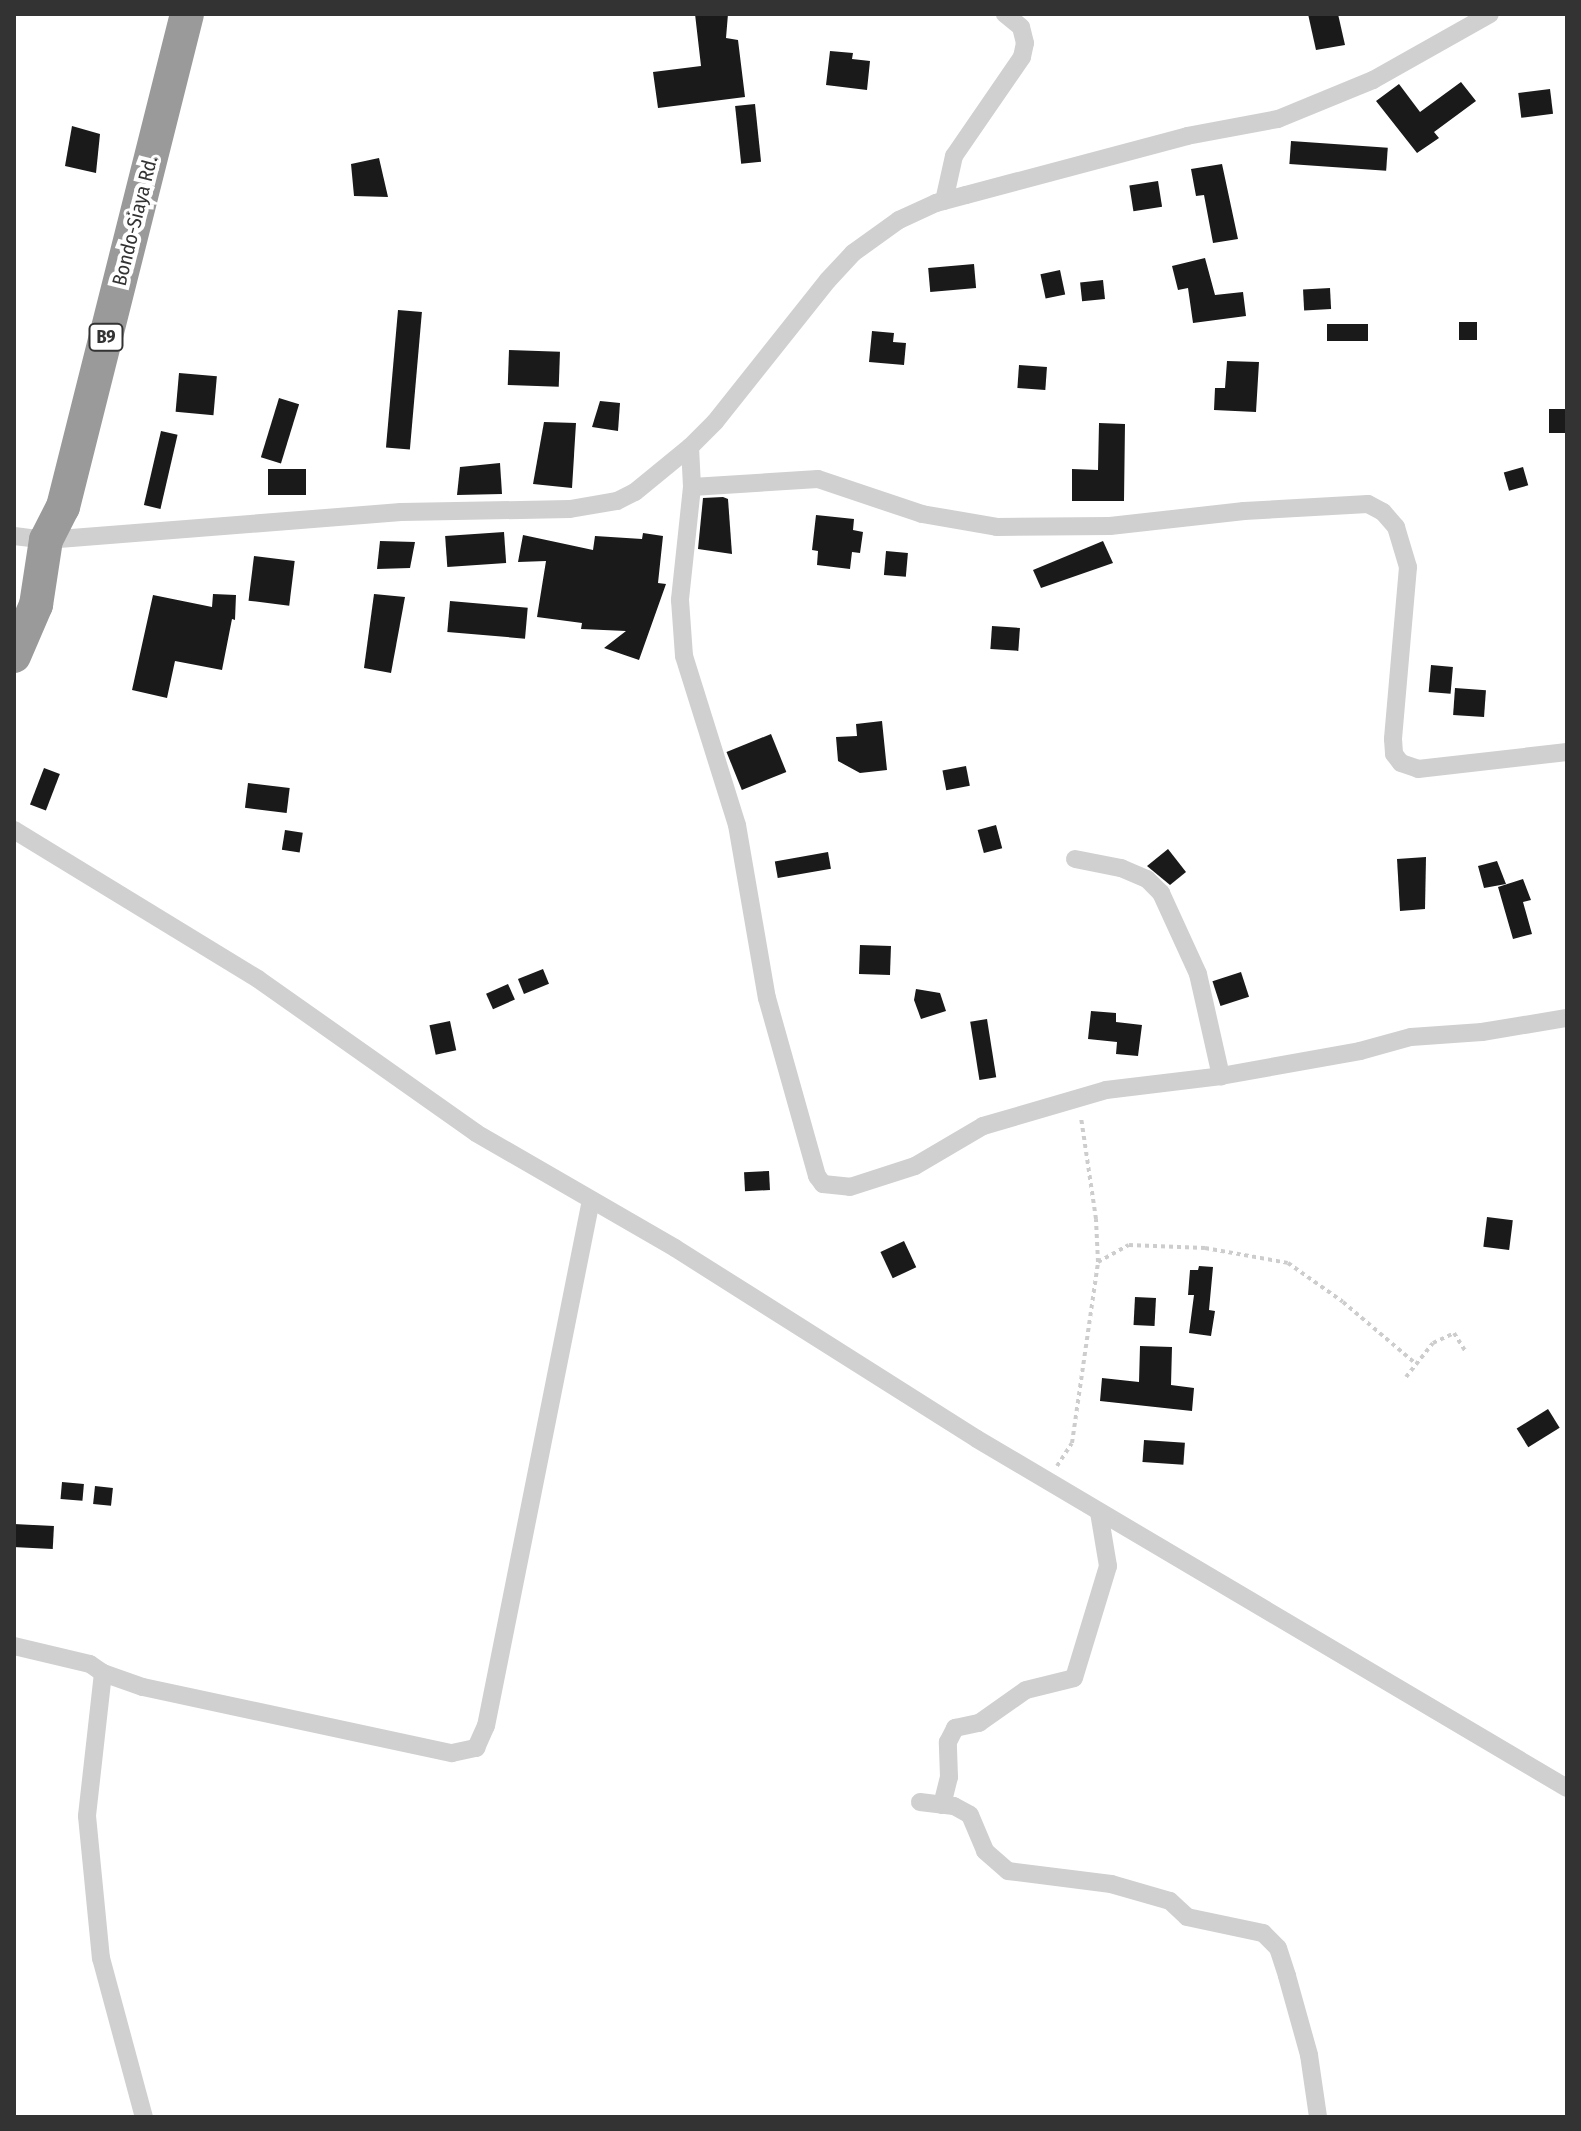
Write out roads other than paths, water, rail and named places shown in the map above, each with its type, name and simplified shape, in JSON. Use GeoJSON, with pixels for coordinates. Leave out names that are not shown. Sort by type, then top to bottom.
{"type":"FeatureCollection","features":[{"type":"Feature","properties":{"kind":"highway","name":"Bondo-Siaya Rd."},"geometry":{"type":"LineString","coordinates":[[14,656],[36,605],[30,538],[63,507],[187,14]]}},
{"type":"Feature","properties":{"kind":"street"},"geometry":{"type":"LineString","coordinates":[[944,201],[954,156],[1022,57],[1025,43],[1021,27],[1005,14]]}},
{"type":"Feature","properties":{"kind":"street"},"geometry":{"type":"LineString","coordinates":[[30,538],[374,514],[600,506],[635,492],[690,447],[715,422],[853,253],[899,220],[944,201],[1187,136],[1278,119],[1373,80],[1490,14]]}},
{"type":"Feature","properties":{"kind":"street"},"geometry":{"type":"LineString","coordinates":[[690,447],[692,487],[680,600],[684,656],[737,825],[767,998],[817,1176],[830,1187],[850,1187],[915,1166],[983,1126],[1075,1097],[1106,1090],[1221,1076],[1360,1051],[1411,1037],[1482,1032],[1567,1018]]}},
{"type":"Feature","properties":{"kind":"street"},"geometry":{"type":"LineString","coordinates":[[692,487],[818,479],[922,514],[997,527],[1110,526],[1244,511],[1368,504],[1383,512],[1396,527],[1408,567],[1393,739],[1394,754],[1401,763],[1418,769],[1567,752]]}},
{"type":"Feature","properties":{"kind":"street"},"geometry":{"type":"LineString","coordinates":[[14,830],[258,979],[352,1043],[429,1103],[675,1248],[863,1370],[1047,1481],[1567,1788]]}},
{"type":"Feature","properties":{"kind":"street"},"geometry":{"type":"LineString","coordinates":[[1075,859],[1121,868],[1147,879],[1161,893],[1198,974],[1221,1076]]}},
{"type":"Feature","properties":{"kind":"street"},"geometry":{"type":"LineString","coordinates":[[14,1646],[90,1664],[103,1673],[143,1687],[452,1753],[476,1748],[486,1726],[591,1200]]}},
{"type":"Feature","properties":{"kind":"street"},"geometry":{"type":"LineString","coordinates":[[942,1805],[949,1777],[948,1742],[955,1728],[979,1723],[1026,1690],[1074,1678],[1108,1566],[1099,1512]]}},
{"type":"Feature","properties":{"kind":"street"},"geometry":{"type":"LineString","coordinates":[[103,1673],[87,1816],[101,1958],[144,2117]]}},
{"type":"Feature","properties":{"kind":"street"},"geometry":{"type":"LineString","coordinates":[[920,1802],[942,1805],[970,1815],[985,1851],[1008,1871],[1111,1884],[1170,1901],[1187,1917],[1263,1933],[1278,1948],[1287,1976],[1309,2055],[1318,2117]]}}]}
